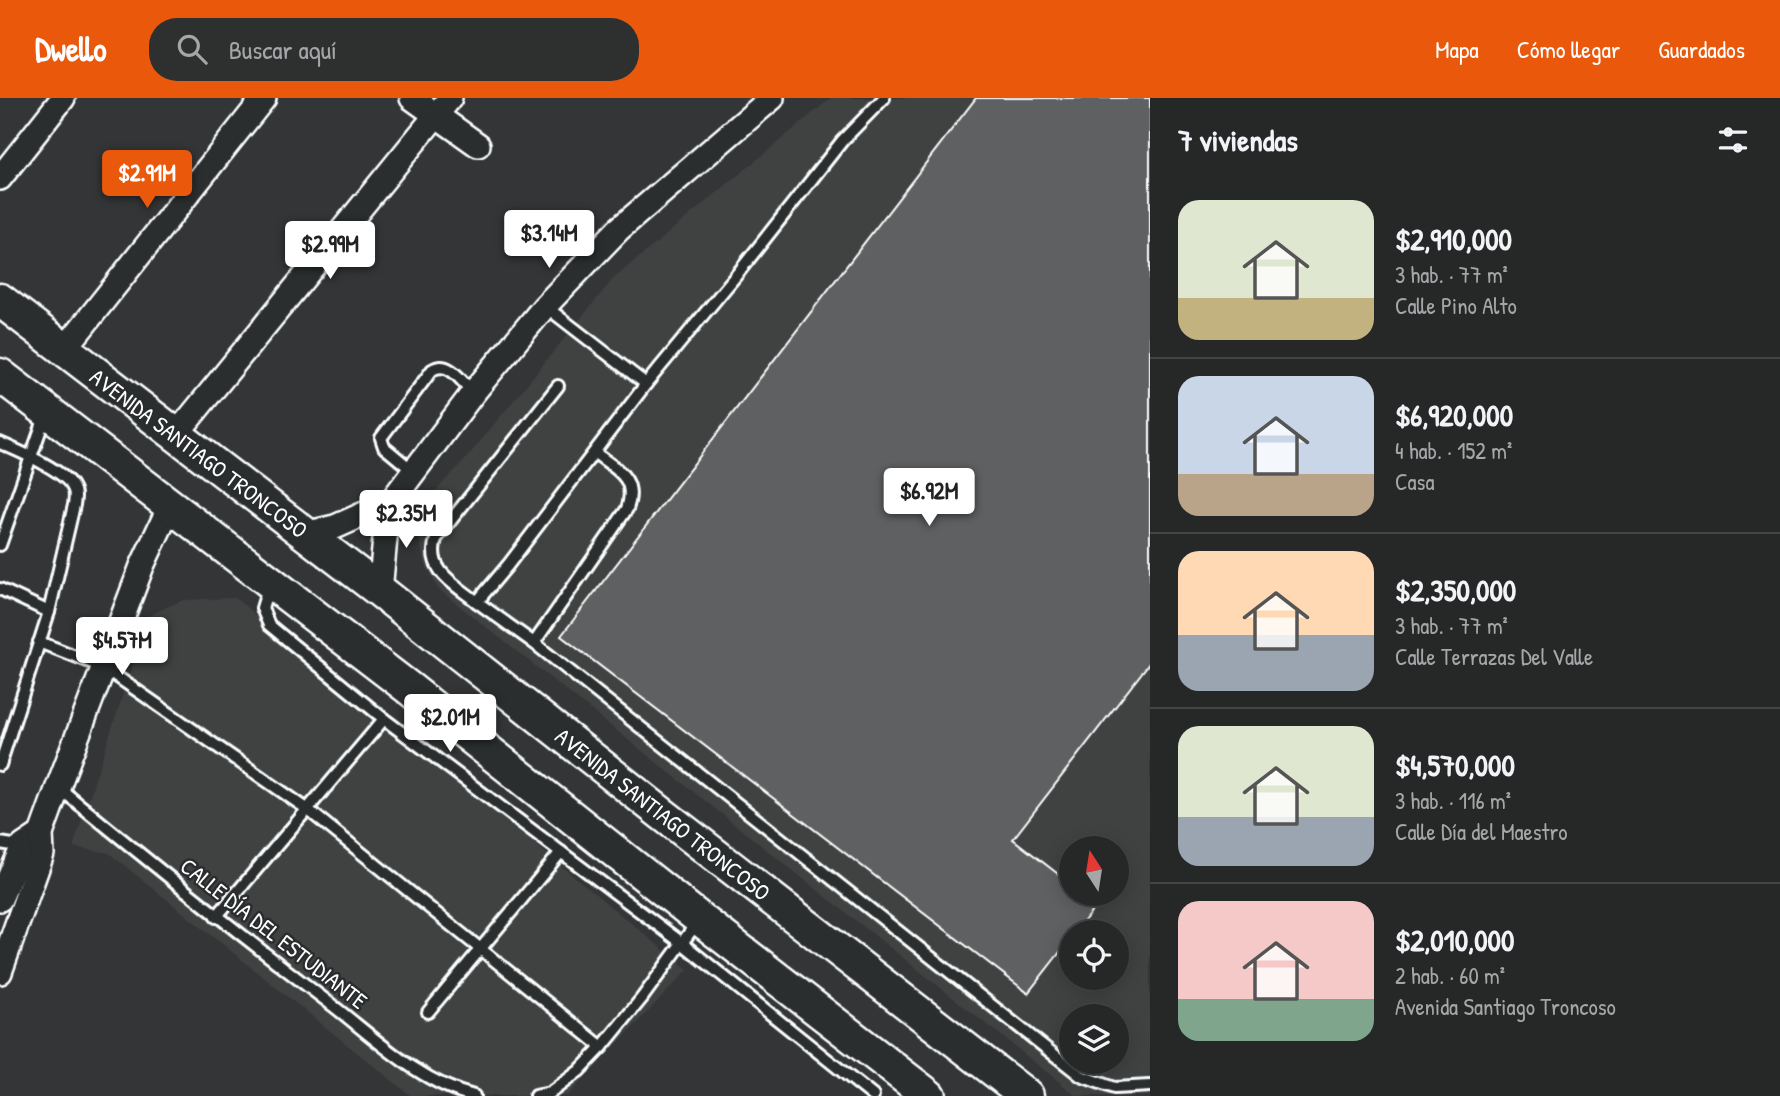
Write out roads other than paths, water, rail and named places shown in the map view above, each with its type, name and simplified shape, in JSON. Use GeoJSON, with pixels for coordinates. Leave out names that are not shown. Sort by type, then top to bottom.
{"type":"FeatureCollection","features":[{"type":"Feature","properties":{"kind":"main road","name":"AVENIDA SANTIAGO TRONCOSO"},"geometry":{"type":"LineString","coordinates":[[0,300],[380,591],[661,813],[1027,1096]]}},
{"type":"Feature","properties":{"kind":"main road"},"geometry":{"type":"LineString","coordinates":[[0,375],[421,698],[691,931],[916,1090]]}},
{"type":"Feature","properties":{"kind":"street"},"geometry":{"type":"LineString","coordinates":[[0,178],[63,98]]}},
{"type":"Feature","properties":{"kind":"street"},"geometry":{"type":"LineString","coordinates":[[64,350],[264,98]]}},
{"type":"Feature","properties":{"kind":"street"},"geometry":{"type":"LineString","coordinates":[[412,98],[478,145]]}},
{"type":"Feature","properties":{"kind":"street"},"geometry":{"type":"LineString","coordinates":[[175,436],[450,98]]}},
{"type":"Feature","properties":{"kind":"street"},"geometry":{"type":"LineString","coordinates":[[380,591],[391,502],[474,393],[545,306],[619,229],[772,98]]}},
{"type":"Feature","properties":{"kind":"street"},"geometry":{"type":"LineString","coordinates":[[305,534],[335,527],[391,502]]}},
{"type":"Feature","properties":{"kind":"street"},"geometry":{"type":"LineString","coordinates":[[0,899],[26,844],[58,787],[142,566],[170,506]]}},
{"type":"Feature","properties":{"kind":"street"},"geometry":{"type":"LineString","coordinates":[[0,972],[26,844]]}},
{"type":"Feature","properties":{"kind":"lane"},"geometry":{"type":"LineString","coordinates":[[477,602],[646,384],[842,141],[884,98]]}},
{"type":"Feature","properties":{"kind":"lane"},"geometry":{"type":"LineString","coordinates":[[545,306],[646,384]]}},
{"type":"Feature","properties":{"kind":"lane"},"geometry":{"type":"LineString","coordinates":[[413,471],[384,447],[381,438],[432,370],[441,366],[447,367],[474,393]]}},
{"type":"Feature","properties":{"kind":"lane"},"geometry":{"type":"LineString","coordinates":[[558,386],[436,539],[433,558],[439,570],[1081,1076],[1114,1088],[1150,1086]]}},
{"type":"Feature","properties":{"kind":"lane"},"geometry":{"type":"LineString","coordinates":[[0,545],[47,411]]}},
{"type":"Feature","properties":{"kind":"lane"},"geometry":{"type":"LineString","coordinates":[[0,443],[62,476],[72,485],[75,494],[75,505],[49,612],[0,765]]}},
{"type":"Feature","properties":{"kind":"lane"},"geometry":{"type":"LineString","coordinates":[[534,643],[627,509],[631,498],[629,485],[623,474],[595,453]]}},
{"type":"Feature","properties":{"kind":"lane"},"geometry":{"type":"LineString","coordinates":[[270,582],[262,608],[269,625],[384,719],[561,852],[691,931],[873,1096]]}},
{"type":"Feature","properties":{"kind":"lane"},"geometry":{"type":"LineString","coordinates":[[0,589],[49,612]]}},
{"type":"Feature","properties":{"kind":"lane"},"geometry":{"type":"LineString","coordinates":[[39,642],[103,667],[307,809],[602,1047]]}},
{"type":"Feature","properties":{"kind":"lane"},"geometry":{"type":"LineString","coordinates":[[216,917],[384,719]]}},
{"type":"Feature","properties":{"kind":"lane","name":"CALLE DÍA DEL ESTUDIANTE"},"geometry":{"type":"LineString","coordinates":[[58,787],[216,917],[417,1070],[461,1093],[474,1096]]}},
{"type":"Feature","properties":{"kind":"lane"},"geometry":{"type":"LineString","coordinates":[[428,1012],[561,852]]}},
{"type":"Feature","properties":{"kind":"lane"},"geometry":{"type":"LineString","coordinates":[[535,1096],[550,1093],[579,1071],[602,1047],[691,931]]}}]}
